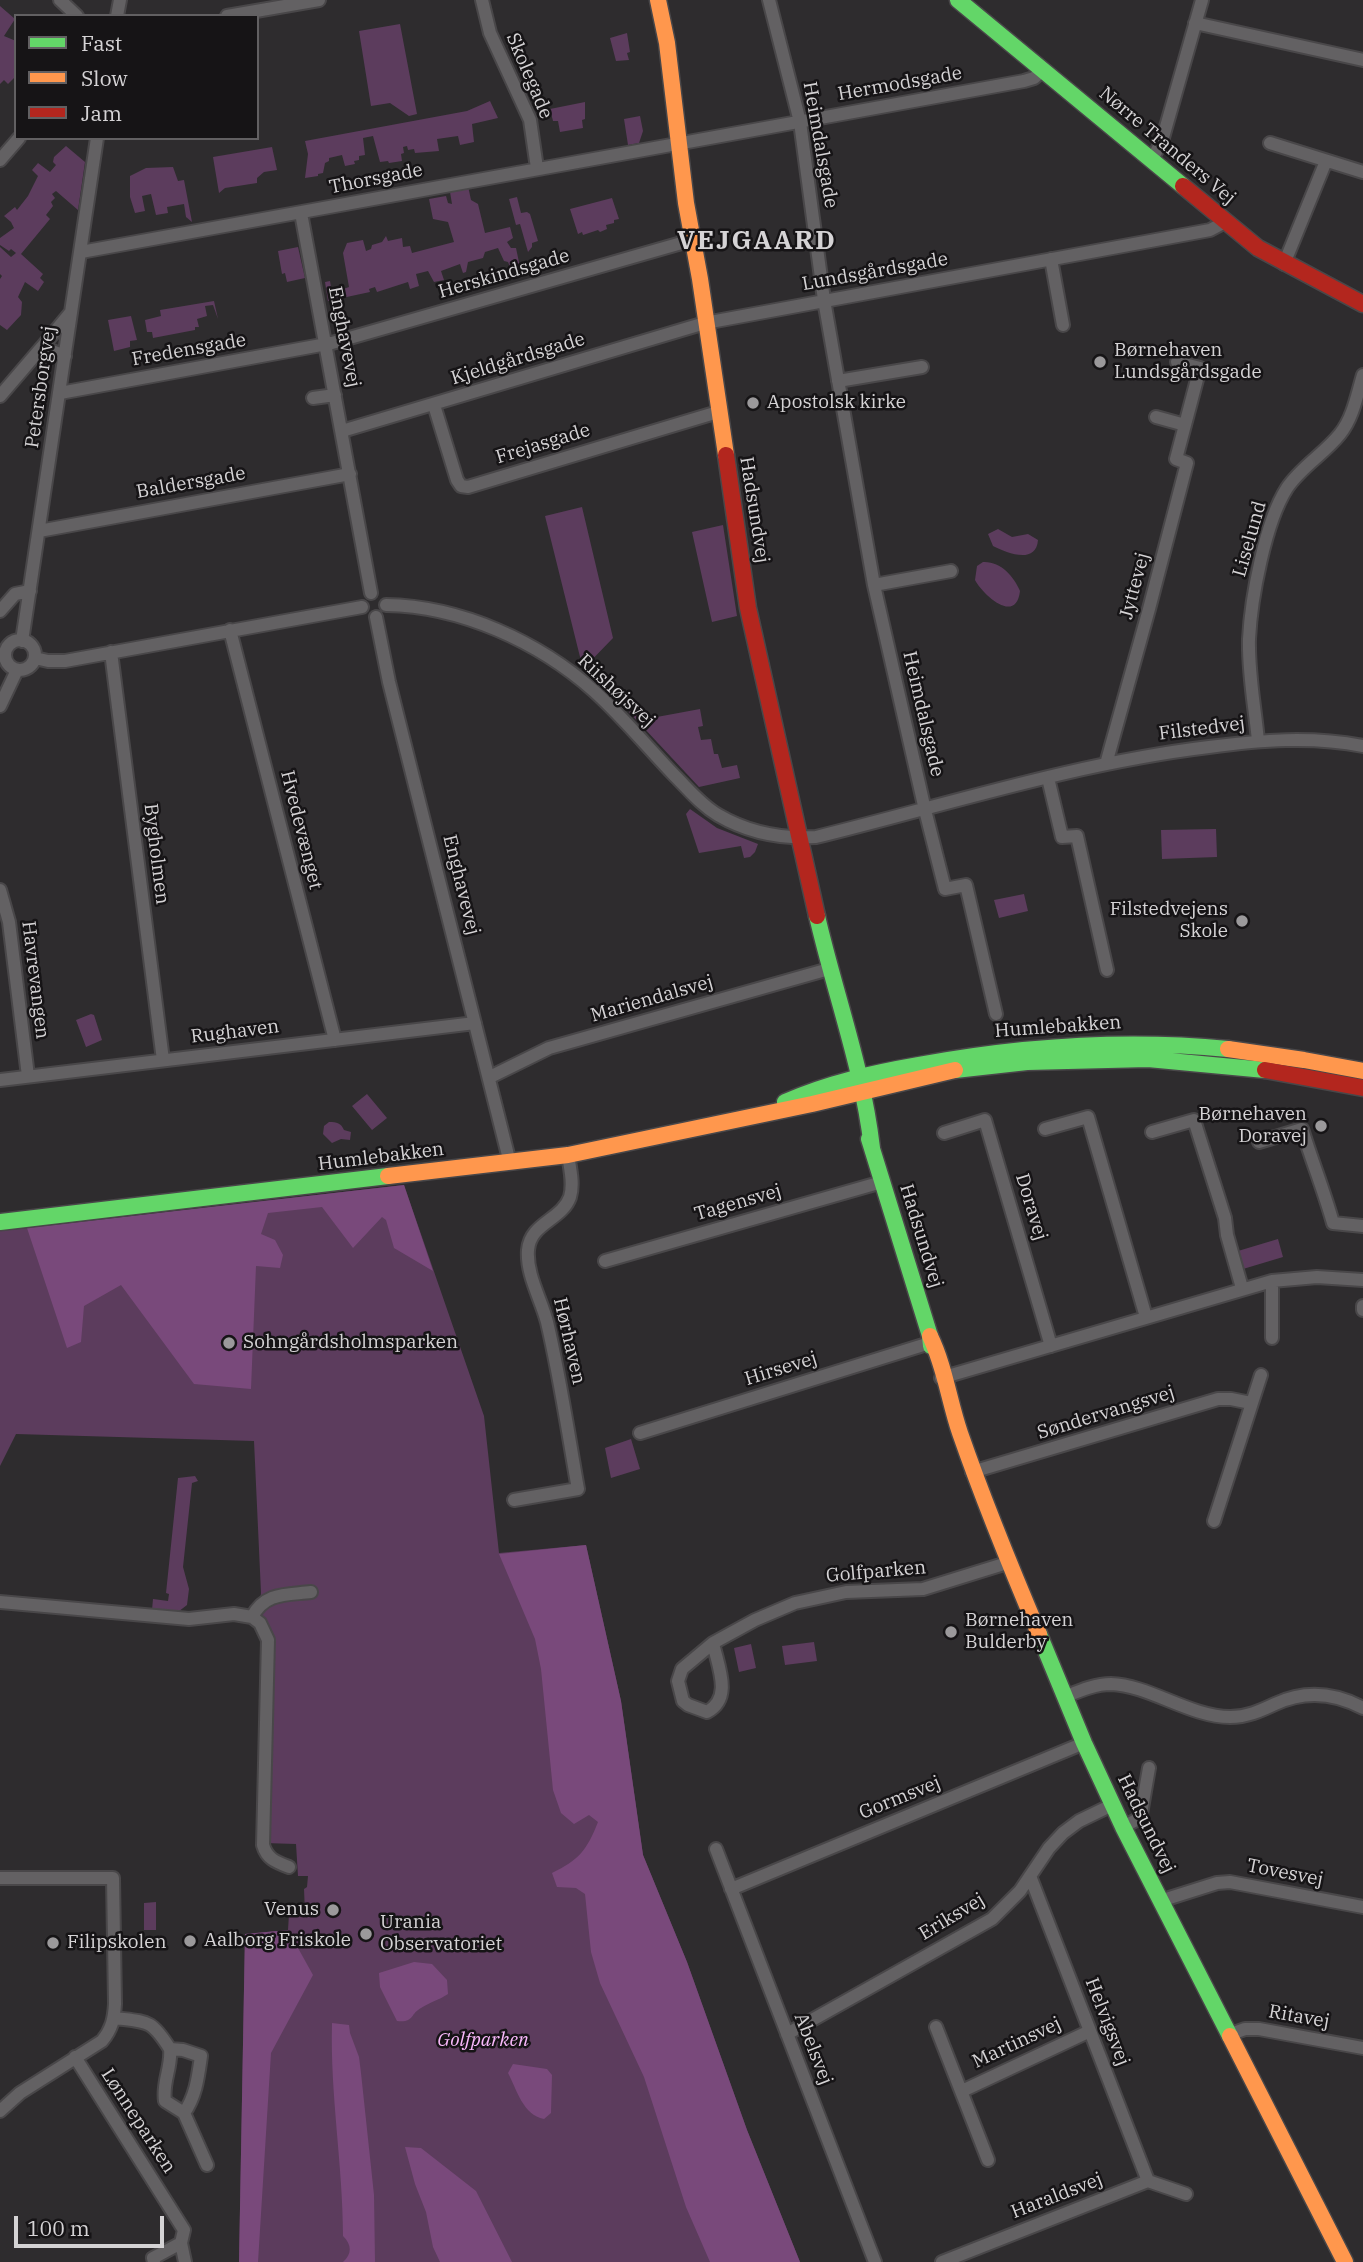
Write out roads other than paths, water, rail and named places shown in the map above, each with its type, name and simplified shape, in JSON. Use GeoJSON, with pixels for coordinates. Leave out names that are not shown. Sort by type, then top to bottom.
{"type":"FeatureCollection","features":[{"type":"Feature","properties":{"kind":"street"},"geometry":{"type":"LineString","coordinates":[[60,0],[75,14]]}},
{"type":"Feature","properties":{"kind":"street"},"geometry":{"type":"LineString","coordinates":[[239,14],[319,0]]}},
{"type":"Feature","properties":{"kind":"street","name":"Skolegade"},"geometry":{"type":"LineString","coordinates":[[482,0],[490,33],[530,120],[537,168]]}},
{"type":"Feature","properties":{"kind":"street","name":"Hadsundvej"},"geometry":{"type":"LineString","coordinates":[[658,0],[667,43],[692,240],[748,608],[829,969],[842,1020],[852,1044],[858,1085],[870,1117],[872,1148],[882,1182],[931,1340],[940,1356],[944,1381],[972,1472],[1064,1697],[1112,1805],[1345,2262]]}},
{"type":"Feature","properties":{"kind":"street","name":"Heimdalsgade"},"geometry":{"type":"LineString","coordinates":[[769,0],[800,122],[824,300],[874,585],[925,810],[946,889],[965,885],[996,1014]]}},
{"type":"Feature","properties":{"kind":"street","name":"Nørre Tranders Vej"},"geometry":{"type":"LineString","coordinates":[[958,0],[1258,248],[1363,304]]}},
{"type":"Feature","properties":{"kind":"street"},"geometry":{"type":"LineString","coordinates":[[1151,160],[1162,141],[1202,0]]}},
{"type":"Feature","properties":{"kind":"street"},"geometry":{"type":"LineString","coordinates":[[1195,23],[1362,57]]}},
{"type":"Feature","properties":{"kind":"street","name":"Hermodsgade"},"geometry":{"type":"LineString","coordinates":[[679,144],[1024,81],[1043,71]]}},
{"type":"Feature","properties":{"kind":"street"},"geometry":{"type":"LineString","coordinates":[[0,160],[17,140]]}},
{"type":"Feature","properties":{"kind":"street","name":"Petersborgvej"},"geometry":{"type":"LineString","coordinates":[[22,641],[97,140]]}},
{"type":"Feature","properties":{"kind":"street"},"geometry":{"type":"LineString","coordinates":[[1270,143],[1363,172]]}},
{"type":"Feature","properties":{"kind":"street","name":"Thorsgade"},"geometry":{"type":"LineString","coordinates":[[81,251],[679,144]]}},
{"type":"Feature","properties":{"kind":"street"},"geometry":{"type":"LineString","coordinates":[[1284,264],[1326,161]]}},
{"type":"Feature","properties":{"kind":"street","name":"Enghavevej"},"geometry":{"type":"LineString","coordinates":[[301,213],[371,593]]}},
{"type":"Feature","properties":{"kind":"street","name":"Lundsgårdsgade"},"geometry":{"type":"LineString","coordinates":[[705,323],[1210,230],[1225,222]]}},
{"type":"Feature","properties":{"kind":"street","name":"Herskindsgade"},"geometry":{"type":"LineString","coordinates":[[326,345],[692,240]]}},
{"type":"Feature","properties":{"kind":"street"},"geometry":{"type":"LineString","coordinates":[[1051,259],[1063,325]]}},
{"type":"Feature","properties":{"kind":"street"},"geometry":{"type":"LineString","coordinates":[[0,396],[72,312]]}},
{"type":"Feature","properties":{"kind":"street","name":"Kjeldgårdsgade"},"geometry":{"type":"LineString","coordinates":[[342,431],[705,323]]}},
{"type":"Feature","properties":{"kind":"street","name":"Fredensgade"},"geometry":{"type":"LineString","coordinates":[[60,393],[326,345]]}},
{"type":"Feature","properties":{"kind":"street"},"geometry":{"type":"LineString","coordinates":[[42,347],[65,356]]}},
{"type":"Feature","properties":{"kind":"street","name":"Jyttevej"},"geometry":{"type":"LineString","coordinates":[[1106,764],[1187,463],[1176,460],[1200,368],[1177,362]]}},
{"type":"Feature","properties":{"kind":"street"},"geometry":{"type":"LineString","coordinates":[[838,381],[922,367]]}},
{"type":"Feature","properties":{"kind":"street","name":"Liselund"},"geometry":{"type":"LineString","coordinates":[[1258,741],[1249,640],[1267,539],[1287,487],[1332,443],[1348,422],[1363,375]]}},
{"type":"Feature","properties":{"kind":"street"},"geometry":{"type":"LineString","coordinates":[[313,398],[335,395]]}},
{"type":"Feature","properties":{"kind":"street","name":"Frejasgade"},"geometry":{"type":"LineString","coordinates":[[434,405],[457,481],[461,486],[468,487],[718,412]]}},
{"type":"Feature","properties":{"kind":"street"},"geometry":{"type":"LineString","coordinates":[[1156,417],[1185,425]]}},
{"type":"Feature","properties":{"kind":"street","name":"Baldersgade"},"geometry":{"type":"LineString","coordinates":[[39,531],[350,474]]}},
{"type":"Feature","properties":{"kind":"street"},"geometry":{"type":"LineString","coordinates":[[874,585],[950,571]]}},
{"type":"Feature","properties":{"kind":"street"},"geometry":{"type":"LineString","coordinates":[[0,611],[15,594],[30,591]]}},
{"type":"Feature","properties":{"kind":"street"},"geometry":{"type":"LineString","coordinates":[[371,593],[381,595],[386,605],[383,614],[376,617],[366,614],[362,607],[364,599],[371,593]]}},
{"type":"Feature","properties":{"kind":"street","name":"Riishøjsvej"},"geometry":{"type":"LineString","coordinates":[[386,605],[418,607],[454,615],[518,640],[541,653],[593,691],[695,797],[717,814],[766,834],[799,838]]}},
{"type":"Feature","properties":{"kind":"street"},"geometry":{"type":"LineString","coordinates":[[35,658],[65,661],[362,607]]}},
{"type":"Feature","properties":{"kind":"street","name":"Enghavevej"},"geometry":{"type":"LineString","coordinates":[[376,617],[389,682],[510,1163]]}},
{"type":"Feature","properties":{"kind":"street","name":"Hvedevænget"},"geometry":{"type":"LineString","coordinates":[[230,631],[335,1040]]}},
{"type":"Feature","properties":{"kind":"street"},"geometry":{"type":"LineString","coordinates":[[22,641],[33,649],[35,658],[27,669],[18,670],[9,665],[3,650],[14,642],[22,641]]}},
{"type":"Feature","properties":{"kind":"street","name":"Bygholmen"},"geometry":{"type":"LineString","coordinates":[[111,652],[163,1060]]}},
{"type":"Feature","properties":{"kind":"street"},"geometry":{"type":"LineString","coordinates":[[0,706],[18,670]]}},
{"type":"Feature","properties":{"kind":"street","name":"Filstedvej"},"geometry":{"type":"LineString","coordinates":[[799,838],[816,837],[1106,764],[1183,750],[1258,741],[1319,740],[1363,746]]}},
{"type":"Feature","properties":{"kind":"street"},"geometry":{"type":"LineString","coordinates":[[1048,778],[1062,837],[1077,836],[1107,970]]}},
{"type":"Feature","properties":{"kind":"street","name":"Havrevangen"},"geometry":{"type":"LineString","coordinates":[[0,890],[9,922],[28,1076]]}},
{"type":"Feature","properties":{"kind":"street","name":"Mariendalsvej"},"geometry":{"type":"LineString","coordinates":[[490,1077],[549,1048],[829,969]]}},
{"type":"Feature","properties":{"kind":"street","name":"Rughaven"},"geometry":{"type":"LineString","coordinates":[[0,1080],[475,1023]]}},
{"type":"Feature","properties":{"kind":"street","name":"Humlebakken"},"geometry":{"type":"LineString","coordinates":[[0,1222],[510,1163],[605,1149],[812,1104],[858,1085],[982,1053],[1042,1045],[1112,1042],[1212,1046],[1304,1059],[1363,1071]]}},
{"type":"Feature","properties":{"kind":"street","name":"Humlebakken"},"geometry":{"type":"LineString","coordinates":[[858,1085],[1027,1062],[1148,1059],[1274,1070],[1363,1088]]}},
{"type":"Feature","properties":{"kind":"street"},"geometry":{"type":"LineString","coordinates":[[1045,1129],[1088,1117],[1146,1317]]}},
{"type":"Feature","properties":{"kind":"street","name":"Doravej"},"geometry":{"type":"LineString","coordinates":[[944,1133],[985,1120],[1051,1346]]}},
{"type":"Feature","properties":{"kind":"street"},"geometry":{"type":"LineString","coordinates":[[1152,1132],[1194,1120],[1225,1217],[1227,1235],[1242,1288]]}},
{"type":"Feature","properties":{"kind":"street"},"geometry":{"type":"LineString","coordinates":[[1259,1142],[1302,1129],[1333,1223],[1363,1226]]}},
{"type":"Feature","properties":{"kind":"street","name":"Hørhaven"},"geometry":{"type":"LineString","coordinates":[[514,1500],[578,1489],[553,1351],[528,1252],[535,1231],[560,1211],[570,1198],[572,1185],[568,1155]]}},
{"type":"Feature","properties":{"kind":"street","name":"Tagensvej"},"geometry":{"type":"LineString","coordinates":[[605,1261],[882,1182]]}},
{"type":"Feature","properties":{"kind":"street"},"geometry":{"type":"LineString","coordinates":[[944,1381],[1242,1288],[1272,1281],[1317,1277],[1363,1280]]}},
{"type":"Feature","properties":{"kind":"street"},"geometry":{"type":"LineString","coordinates":[[1272,1281],[1272,1338]]}},
{"type":"Feature","properties":{"kind":"street","name":"Hirsevej"},"geometry":{"type":"LineString","coordinates":[[640,1433],[931,1340]]}},
{"type":"Feature","properties":{"kind":"street"},"geometry":{"type":"LineString","coordinates":[[1214,1521],[1261,1375]]}},
{"type":"Feature","properties":{"kind":"street","name":"Søndervangsvej"},"geometry":{"type":"LineString","coordinates":[[972,1472],[1219,1399],[1251,1404]]}},
{"type":"Feature","properties":{"kind":"street","name":"Golfparken"},"geometry":{"type":"LineString","coordinates":[[713,1643],[723,1690],[721,1700],[707,1712],[683,1701],[678,1681],[682,1670],[713,1643],[755,1620],[795,1603],[846,1592],[923,1589],[1007,1563]]}},
{"type":"Feature","properties":{"kind":"street"},"geometry":{"type":"LineString","coordinates":[[252,1617],[265,1600],[311,1592]]}},
{"type":"Feature","properties":{"kind":"street"},"geometry":{"type":"LineString","coordinates":[[0,1602],[189,1619],[234,1614],[252,1617],[260,1623],[268,1640],[263,1845],[265,1854],[289,1867]]}},
{"type":"Feature","properties":{"kind":"street"},"geometry":{"type":"LineString","coordinates":[[1064,1697],[1095,1686],[1111,1684],[1227,1717],[1258,1713],[1288,1699],[1315,1694],[1338,1698],[1363,1708]]}},
{"type":"Feature","properties":{"kind":"street","name":"Gormsvej"},"geometry":{"type":"LineString","coordinates":[[731,1889],[1084,1742]]}},
{"type":"Feature","properties":{"kind":"street"},"geometry":{"type":"LineString","coordinates":[[1123,1827],[1138,1819],[1141,1814],[1149,1768]]}},
{"type":"Feature","properties":{"kind":"street","name":"Eriksvej"},"geometry":{"type":"LineString","coordinates":[[787,2034],[992,1919],[1013,1898],[1063,1833],[1079,1821],[1112,1805]]}},
{"type":"Feature","properties":{"kind":"street","name":"Abelsvej"},"geometry":{"type":"LineString","coordinates":[[716,1849],[875,2262]]}},
{"type":"Feature","properties":{"kind":"street","name":"Helvigsvej"},"geometry":{"type":"LineString","coordinates":[[1030,1876],[1148,2181]]}},
{"type":"Feature","properties":{"kind":"street"},"geometry":{"type":"LineString","coordinates":[[0,1878],[113,1878],[114,2018],[110,2031],[102,2040],[20,2093],[0,2111]]}},
{"type":"Feature","properties":{"kind":"street","name":"Tovesvej"},"geometry":{"type":"LineString","coordinates":[[1160,1901],[1217,1883],[1230,1882],[1363,1907]]}},
{"type":"Feature","properties":{"kind":"street"},"geometry":{"type":"LineString","coordinates":[[114,2018],[145,2021],[158,2029],[170,2049],[171,2062],[163,2087],[165,2101],[184,2113],[207,2165]]}},
{"type":"Feature","properties":{"kind":"street","name":"Martinsvej"},"geometry":{"type":"LineString","coordinates":[[936,2026],[988,2160]]}},
{"type":"Feature","properties":{"kind":"street","name":"Ritavej"},"geometry":{"type":"LineString","coordinates":[[1228,2035],[1245,2029],[1259,2029],[1363,2048]]}},
{"type":"Feature","properties":{"kind":"street","name":"Martinsvej"},"geometry":{"type":"LineString","coordinates":[[962,2091],[1090,2031]]}},
{"type":"Feature","properties":{"kind":"street"},"geometry":{"type":"LineString","coordinates":[[170,2049],[201,2056],[197,2084],[191,2103],[184,2113]]}},
{"type":"Feature","properties":{"kind":"street","name":"Lønneparken"},"geometry":{"type":"LineString","coordinates":[[75,2057],[184,2230],[181,2243],[185,2262]]}},
{"type":"Feature","properties":{"kind":"street"},"geometry":{"type":"LineString","coordinates":[[1148,2181],[1186,2194]]}},
{"type":"Feature","properties":{"kind":"street","name":"Haraldsvej"},"geometry":{"type":"LineString","coordinates":[[942,2262],[1148,2181]]}},
{"type":"Feature","properties":{"kind":"street"},"geometry":{"type":"LineString","coordinates":[[154,2262],[153,2258],[181,2243]]}},
{"type":"Feature","properties":{"kind":"place","name":"Børnehaven Lundsgårdsgade"},"geometry":{"type":"Point","coordinates":[1100,362]}},
{"type":"Feature","properties":{"kind":"place","name":"Apostolsk kirke"},"geometry":{"type":"Point","coordinates":[753,403]}},
{"type":"Feature","properties":{"kind":"place","name":"Filstedvejens Skole"},"geometry":{"type":"Point","coordinates":[1242,921]}},
{"type":"Feature","properties":{"kind":"place","name":"Børnehaven Doravej"},"geometry":{"type":"Point","coordinates":[1321,1126]}},
{"type":"Feature","properties":{"kind":"place","name":"Sohngårdsholmsparken"},"geometry":{"type":"Point","coordinates":[229,1343]}},
{"type":"Feature","properties":{"kind":"place","name":"Børnehaven Bulderby"},"geometry":{"type":"Point","coordinates":[951,1632]}},
{"type":"Feature","properties":{"kind":"place","name":"Venus"},"geometry":{"type":"Point","coordinates":[333,1910]}},
{"type":"Feature","properties":{"kind":"place","name":"Urania Observatoriet"},"geometry":{"type":"Point","coordinates":[366,1934]}},
{"type":"Feature","properties":{"kind":"place","name":"Aalborg Friskole"},"geometry":{"type":"Point","coordinates":[190,1941]}},
{"type":"Feature","properties":{"kind":"place","name":"Filipskolen"},"geometry":{"type":"Point","coordinates":[53,1943]}},
{"type":"Feature","properties":{"kind":"district","name":"VEJGAARD"},"geometry":{"type":"Point","coordinates":[757,241]}}]}
